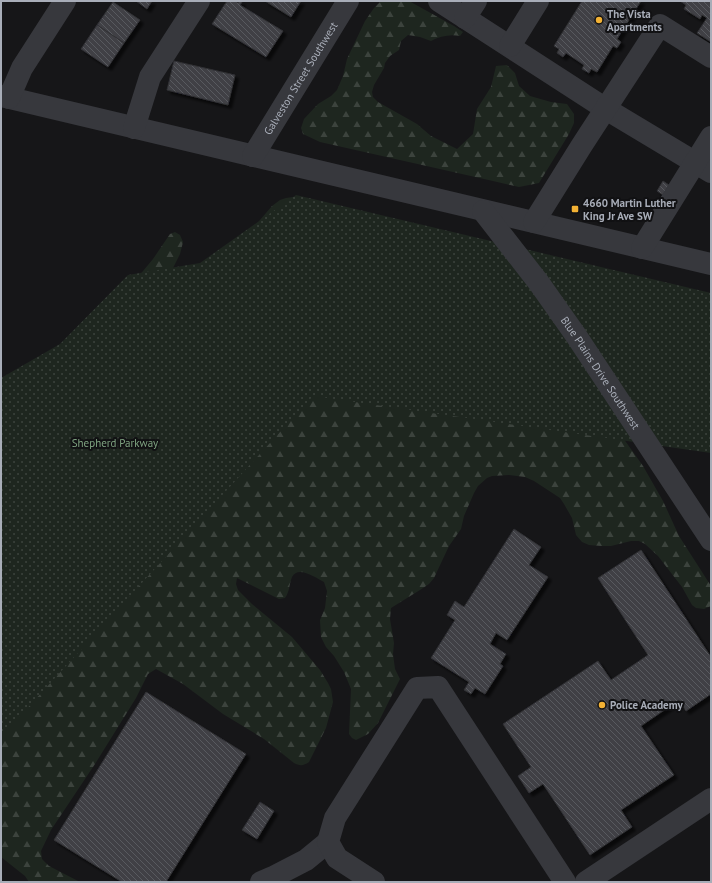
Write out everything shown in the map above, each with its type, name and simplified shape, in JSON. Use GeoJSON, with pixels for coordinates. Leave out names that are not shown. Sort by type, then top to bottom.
{"type":"FeatureCollection","features":[{"type":"Feature","properties":{"kind":"street"},"geometry":{"type":"LineString","coordinates":[[65,1],[5,97],[711,264]]}},
{"type":"Feature","properties":{"kind":"street"},"geometry":{"type":"LineString","coordinates":[[134,128],[150,77],[199,1]]}},
{"type":"Feature","properties":{"kind":"street","name":"Galveston Street Southwest"},"geometry":{"type":"LineString","coordinates":[[253,156],[348,1]]}},
{"type":"Feature","properties":{"kind":"street"},"geometry":{"type":"LineString","coordinates":[[440,1],[471,9],[510,46],[606,109],[703,167]]}},
{"type":"Feature","properties":{"kind":"street"},"geometry":{"type":"LineString","coordinates":[[510,46],[538,1]]}},
{"type":"Feature","properties":{"kind":"street"},"geometry":{"type":"LineString","coordinates":[[534,222],[660,25],[711,57]]}},
{"type":"Feature","properties":{"kind":"street"},"geometry":{"type":"LineString","coordinates":[[642,248],[703,167],[711,137]]}},
{"type":"Feature","properties":{"kind":"street","name":"Blue Plains Drive Southwest"},"geometry":{"type":"LineString","coordinates":[[483,211],[540,282],[711,540]]}},
{"type":"Feature","properties":{"kind":"street"},"geometry":{"type":"LineString","coordinates":[[261,882],[306,860],[328,842],[335,818],[417,688],[438,687],[565,882]]}},
{"type":"Feature","properties":{"kind":"street"},"geometry":{"type":"LineString","coordinates":[[586,882],[711,799]]}},
{"type":"Feature","properties":{"kind":"street"},"geometry":{"type":"LineString","coordinates":[[328,842],[337,858],[374,882]]}},
{"type":"Feature","properties":{"kind":"green space"},"geometry":{"type":"Polygon","coordinates":[[[381,1],[409,1],[463,32],[460,36],[445,36],[431,41],[408,35],[401,41],[399,50],[390,56],[385,63],[384,68],[374,85],[372,92],[373,97],[378,102],[417,124],[431,136],[457,149],[473,134],[477,109],[491,87],[496,66],[507,65],[515,73],[519,86],[530,96],[551,102],[567,104],[574,114],[574,123],[569,134],[539,183],[519,187],[320,142],[303,134],[301,128],[304,119],[318,104],[331,96],[337,90],[343,76],[347,59],[365,21],[381,1]]]}},
{"type":"Feature","properties":{"kind":"green space","name":"Shepherd Parkway"},"geometry":{"type":"Polygon","coordinates":[[[296,195],[711,293],[711,453],[313,396],[1,737],[1,378],[60,344],[128,275],[200,263],[296,195]]]}},
{"type":"Feature","properties":{"kind":"green space"},"geometry":{"type":"Polygon","coordinates":[[[293,197],[579,376],[643,466],[663,501],[679,536],[711,586],[711,606],[704,609],[696,608],[692,605],[682,587],[658,556],[645,544],[639,541],[631,541],[611,546],[601,546],[589,545],[582,542],[576,535],[572,518],[560,498],[534,481],[525,477],[509,475],[492,476],[487,478],[478,486],[474,493],[464,516],[461,529],[449,546],[434,578],[429,584],[391,608],[390,619],[394,643],[393,654],[395,669],[400,679],[378,723],[368,734],[356,740],[349,734],[351,689],[344,672],[334,656],[326,647],[321,637],[320,620],[325,608],[327,591],[324,582],[312,575],[298,572],[292,577],[288,593],[285,598],[279,599],[237,578],[236,584],[238,590],[252,604],[292,637],[320,670],[331,689],[333,702],[326,728],[309,762],[302,765],[294,763],[264,739],[223,714],[183,684],[156,669],[148,674],[136,698],[95,764],[51,830],[41,851],[42,859],[49,866],[80,882],[29,882],[25,876],[1,857],[1,381],[62,343],[123,295],[153,259],[170,234],[175,232],[180,235],[183,242],[180,254],[168,278],[136,322],[248,234],[272,206],[280,200],[293,197]]]}},
{"type":"Feature","properties":{"kind":"building"},"geometry":{"type":"Polygon","coordinates":[[[136,1],[152,1],[147,9],[136,1]]]}},
{"type":"Feature","properties":{"kind":"building"},"geometry":{"type":"Polygon","coordinates":[[[227,1],[235,1],[238,3],[240,1],[242,2],[240,5],[283,31],[266,57],[212,24],[227,1]]]}},
{"type":"Feature","properties":{"kind":"building"},"geometry":{"type":"Polygon","coordinates":[[[265,1],[301,1],[291,17],[265,1]]]}},
{"type":"Feature","properties":{"kind":"building","name":"The Vista Apartments"},"geometry":{"type":"Polygon","coordinates":[[[582,1],[641,1],[617,39],[621,42],[617,48],[613,46],[597,72],[591,69],[589,73],[582,69],[584,65],[566,53],[563,57],[557,53],[559,49],[554,46],[582,1]]]}},
{"type":"Feature","properties":{"kind":"building","name":"The Vista Apartments"},"geometry":{"type":"Polygon","coordinates":[[[680,1],[711,1],[711,42],[697,33],[707,18],[702,15],[700,19],[684,9],[686,5],[680,1]]]}},
{"type":"Feature","properties":{"kind":"building"},"geometry":{"type":"Polygon","coordinates":[[[113,2],[140,20],[124,43],[97,25],[113,2]]]}},
{"type":"Feature","properties":{"kind":"building"},"geometry":{"type":"Polygon","coordinates":[[[97,25],[124,43],[108,67],[81,49],[97,25]]]}},
{"type":"Feature","properties":{"kind":"building"},"geometry":{"type":"Polygon","coordinates":[[[174,61],[235,75],[228,105],[167,90],[174,61]]]}},
{"type":"Feature","properties":{"kind":"building"},"geometry":{"type":"Polygon","coordinates":[[[663,181],[669,185],[663,195],[657,191],[663,181]]]}},
{"type":"Feature","properties":{"kind":"building"},"geometry":{"type":"Polygon","coordinates":[[[514,529],[541,547],[529,565],[548,577],[507,640],[496,633],[490,644],[506,654],[500,664],[503,666],[485,694],[475,688],[471,694],[464,690],[469,682],[431,658],[455,620],[447,615],[455,601],[464,607],[514,529]]]}},
{"type":"Feature","properties":{"kind":"building","name":"Police Academy"},"geometry":{"type":"Polygon","coordinates":[[[641,550],[711,657],[711,694],[686,711],[679,700],[641,726],[674,775],[621,810],[632,827],[590,855],[543,784],[529,793],[518,776],[531,767],[503,724],[598,661],[611,680],[648,655],[598,578],[641,550]]]}},
{"type":"Feature","properties":{"kind":"building"},"geometry":{"type":"Polygon","coordinates":[[[146,692],[246,754],[166,882],[122,882],[54,840],[146,692]]]}},
{"type":"Feature","properties":{"kind":"building"},"geometry":{"type":"Polygon","coordinates":[[[260,802],[274,811],[257,839],[242,830],[260,802]]]}},
{"type":"Feature","properties":{"kind":"place","name":"The Vista Apartments"},"geometry":{"type":"Point","coordinates":[599,20]}},
{"type":"Feature","properties":{"kind":"place","name":"4660 Martin Luther King Jr Ave SW"},"geometry":{"type":"Point","coordinates":[575,209]}},
{"type":"Feature","properties":{"kind":"place","name":"Police Academy"},"geometry":{"type":"Point","coordinates":[602,705]}}]}
